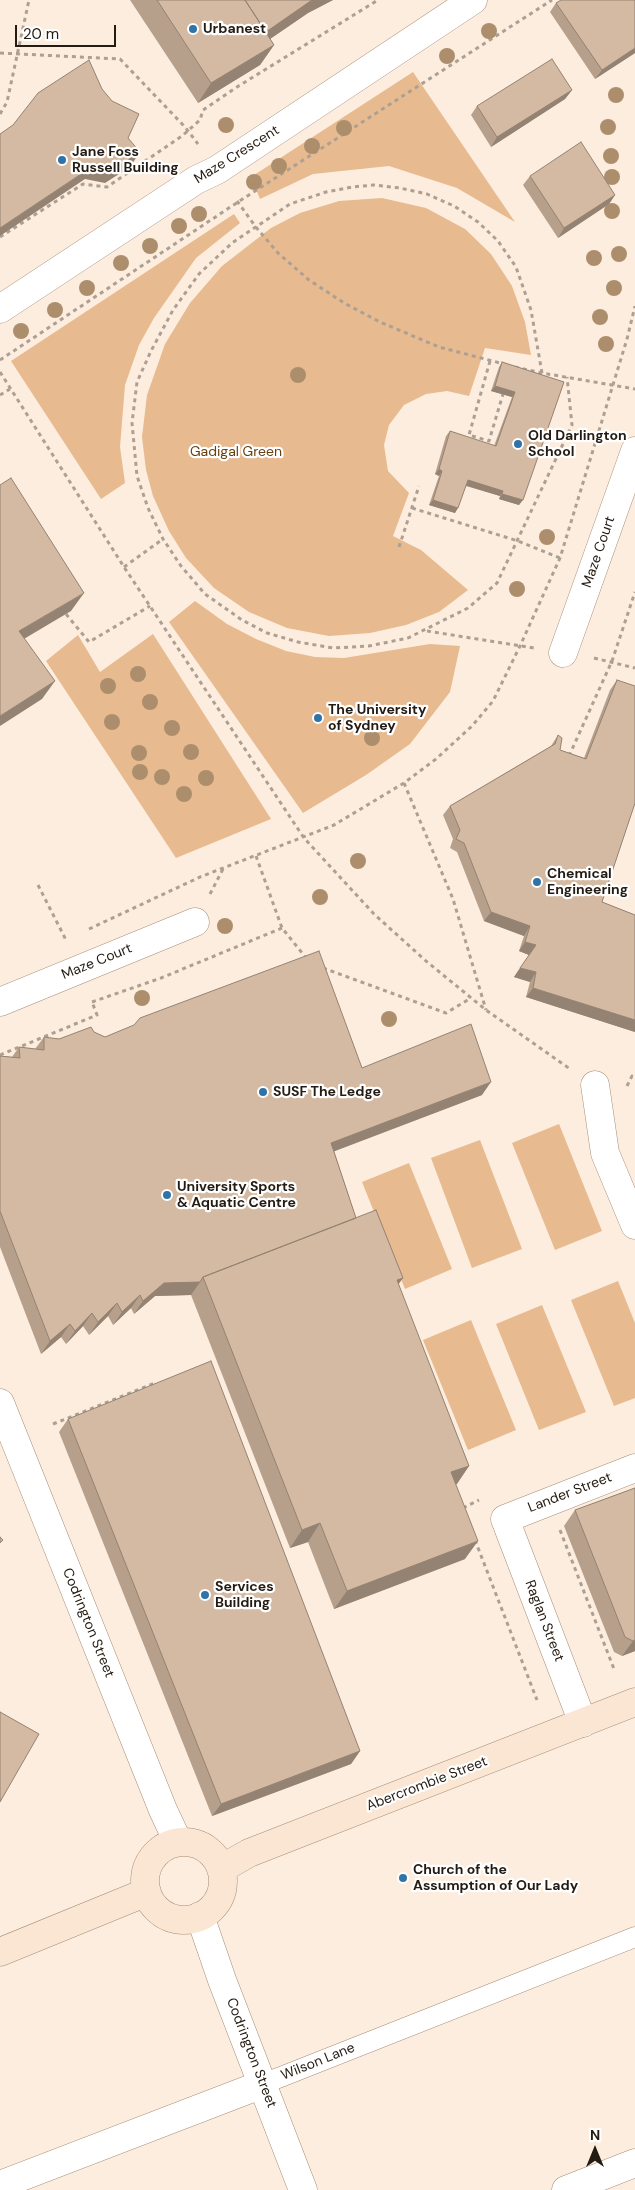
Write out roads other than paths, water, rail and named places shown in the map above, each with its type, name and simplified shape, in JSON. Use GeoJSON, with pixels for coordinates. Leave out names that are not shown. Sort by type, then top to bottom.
{"type":"FeatureCollection","features":[{"type":"Feature","properties":{"kind":"street","name":"Maze Crescent"},"geometry":{"type":"LineString","coordinates":[[0,309],[196,180],[217,170],[473,0]]}},
{"type":"Feature","properties":{"kind":"street","name":"Maze Court"},"geometry":{"type":"LineString","coordinates":[[564,653],[635,451]]}},
{"type":"Feature","properties":{"kind":"street","name":"Maze Court"},"geometry":{"type":"LineString","coordinates":[[0,1002],[195,922]]}},
{"type":"Feature","properties":{"kind":"street"},"geometry":{"type":"LineString","coordinates":[[595,1085],[605,1153],[635,1225]]}},
{"type":"Feature","properties":{"kind":"street","name":"Codrington Street"},"geometry":{"type":"LineString","coordinates":[[0,1403],[163,1810],[178,1842]]}},
{"type":"Feature","properties":{"kind":"street","name":"Lander Street"},"geometry":{"type":"LineString","coordinates":[[505,1518],[635,1468]]}},
{"type":"Feature","properties":{"kind":"street","name":"Raglan Street"},"geometry":{"type":"LineString","coordinates":[[505,1518],[583,1723]]}},
{"type":"Feature","properties":{"kind":"street","name":"Abercrombie Street"},"geometry":{"type":"LineString","coordinates":[[221,1869],[249,1853],[635,1702]]}},
{"type":"Feature","properties":{"kind":"street"},"geometry":{"type":"LineString","coordinates":[[178,1842],[189,1842],[204,1848],[216,1858],[223,1879],[221,1890],[210,1910],[200,1916],[188,1919],[174,1919],[157,1908],[146,1892],[146,1870],[151,1860],[158,1851],[178,1842]]}},
{"type":"Feature","properties":{"kind":"street"},"geometry":{"type":"LineString","coordinates":[[0,1952],[146,1892]]}},
{"type":"Feature","properties":{"kind":"street","name":"Codrington Street"},"geometry":{"type":"LineString","coordinates":[[200,1916],[222,1980],[303,2190]]}},
{"type":"Feature","properties":{"kind":"street","name":"Wilson Lane"},"geometry":{"type":"LineString","coordinates":[[0,2185],[263,2084]]}},
{"type":"Feature","properties":{"kind":"street"},"geometry":{"type":"LineString","coordinates":[[566,2190],[635,2163]]}},
{"type":"Feature","properties":{"kind":"lane","name":"Wilson Lane"},"geometry":{"type":"LineString","coordinates":[[263,2084],[635,1937]]}},
{"type":"Feature","properties":{"kind":"place","name":"Urbanest"},"geometry":{"type":"Point","coordinates":[193,29]}},
{"type":"Feature","properties":{"kind":"place","name":"Jane Foss Russell Building"},"geometry":{"type":"Point","coordinates":[62,160]}},
{"type":"Feature","properties":{"kind":"place","name":"Old Darlington School"},"geometry":{"type":"Point","coordinates":[518,444]}},
{"type":"Feature","properties":{"kind":"place","name":"The University of Sydney"},"geometry":{"type":"Point","coordinates":[318,718]}},
{"type":"Feature","properties":{"kind":"place","name":"Chemical Engineering"},"geometry":{"type":"Point","coordinates":[537,882]}},
{"type":"Feature","properties":{"kind":"place","name":"SUSF The Ledge"},"geometry":{"type":"Point","coordinates":[263,1092]}},
{"type":"Feature","properties":{"kind":"place","name":"University Sports & Aquatic Centre"},"geometry":{"type":"Point","coordinates":[167,1195]}},
{"type":"Feature","properties":{"kind":"place","name":"Services Building"},"geometry":{"type":"Point","coordinates":[205,1595]}},
{"type":"Feature","properties":{"kind":"place","name":"Church of the Assumption of Our Lady"},"geometry":{"type":"Point","coordinates":[403,1878]}},
{"type":"Feature","properties":{"kind":"park label","name":"Gadigal Green"},"geometry":{"type":"Point","coordinates":[236,452]}}]}
